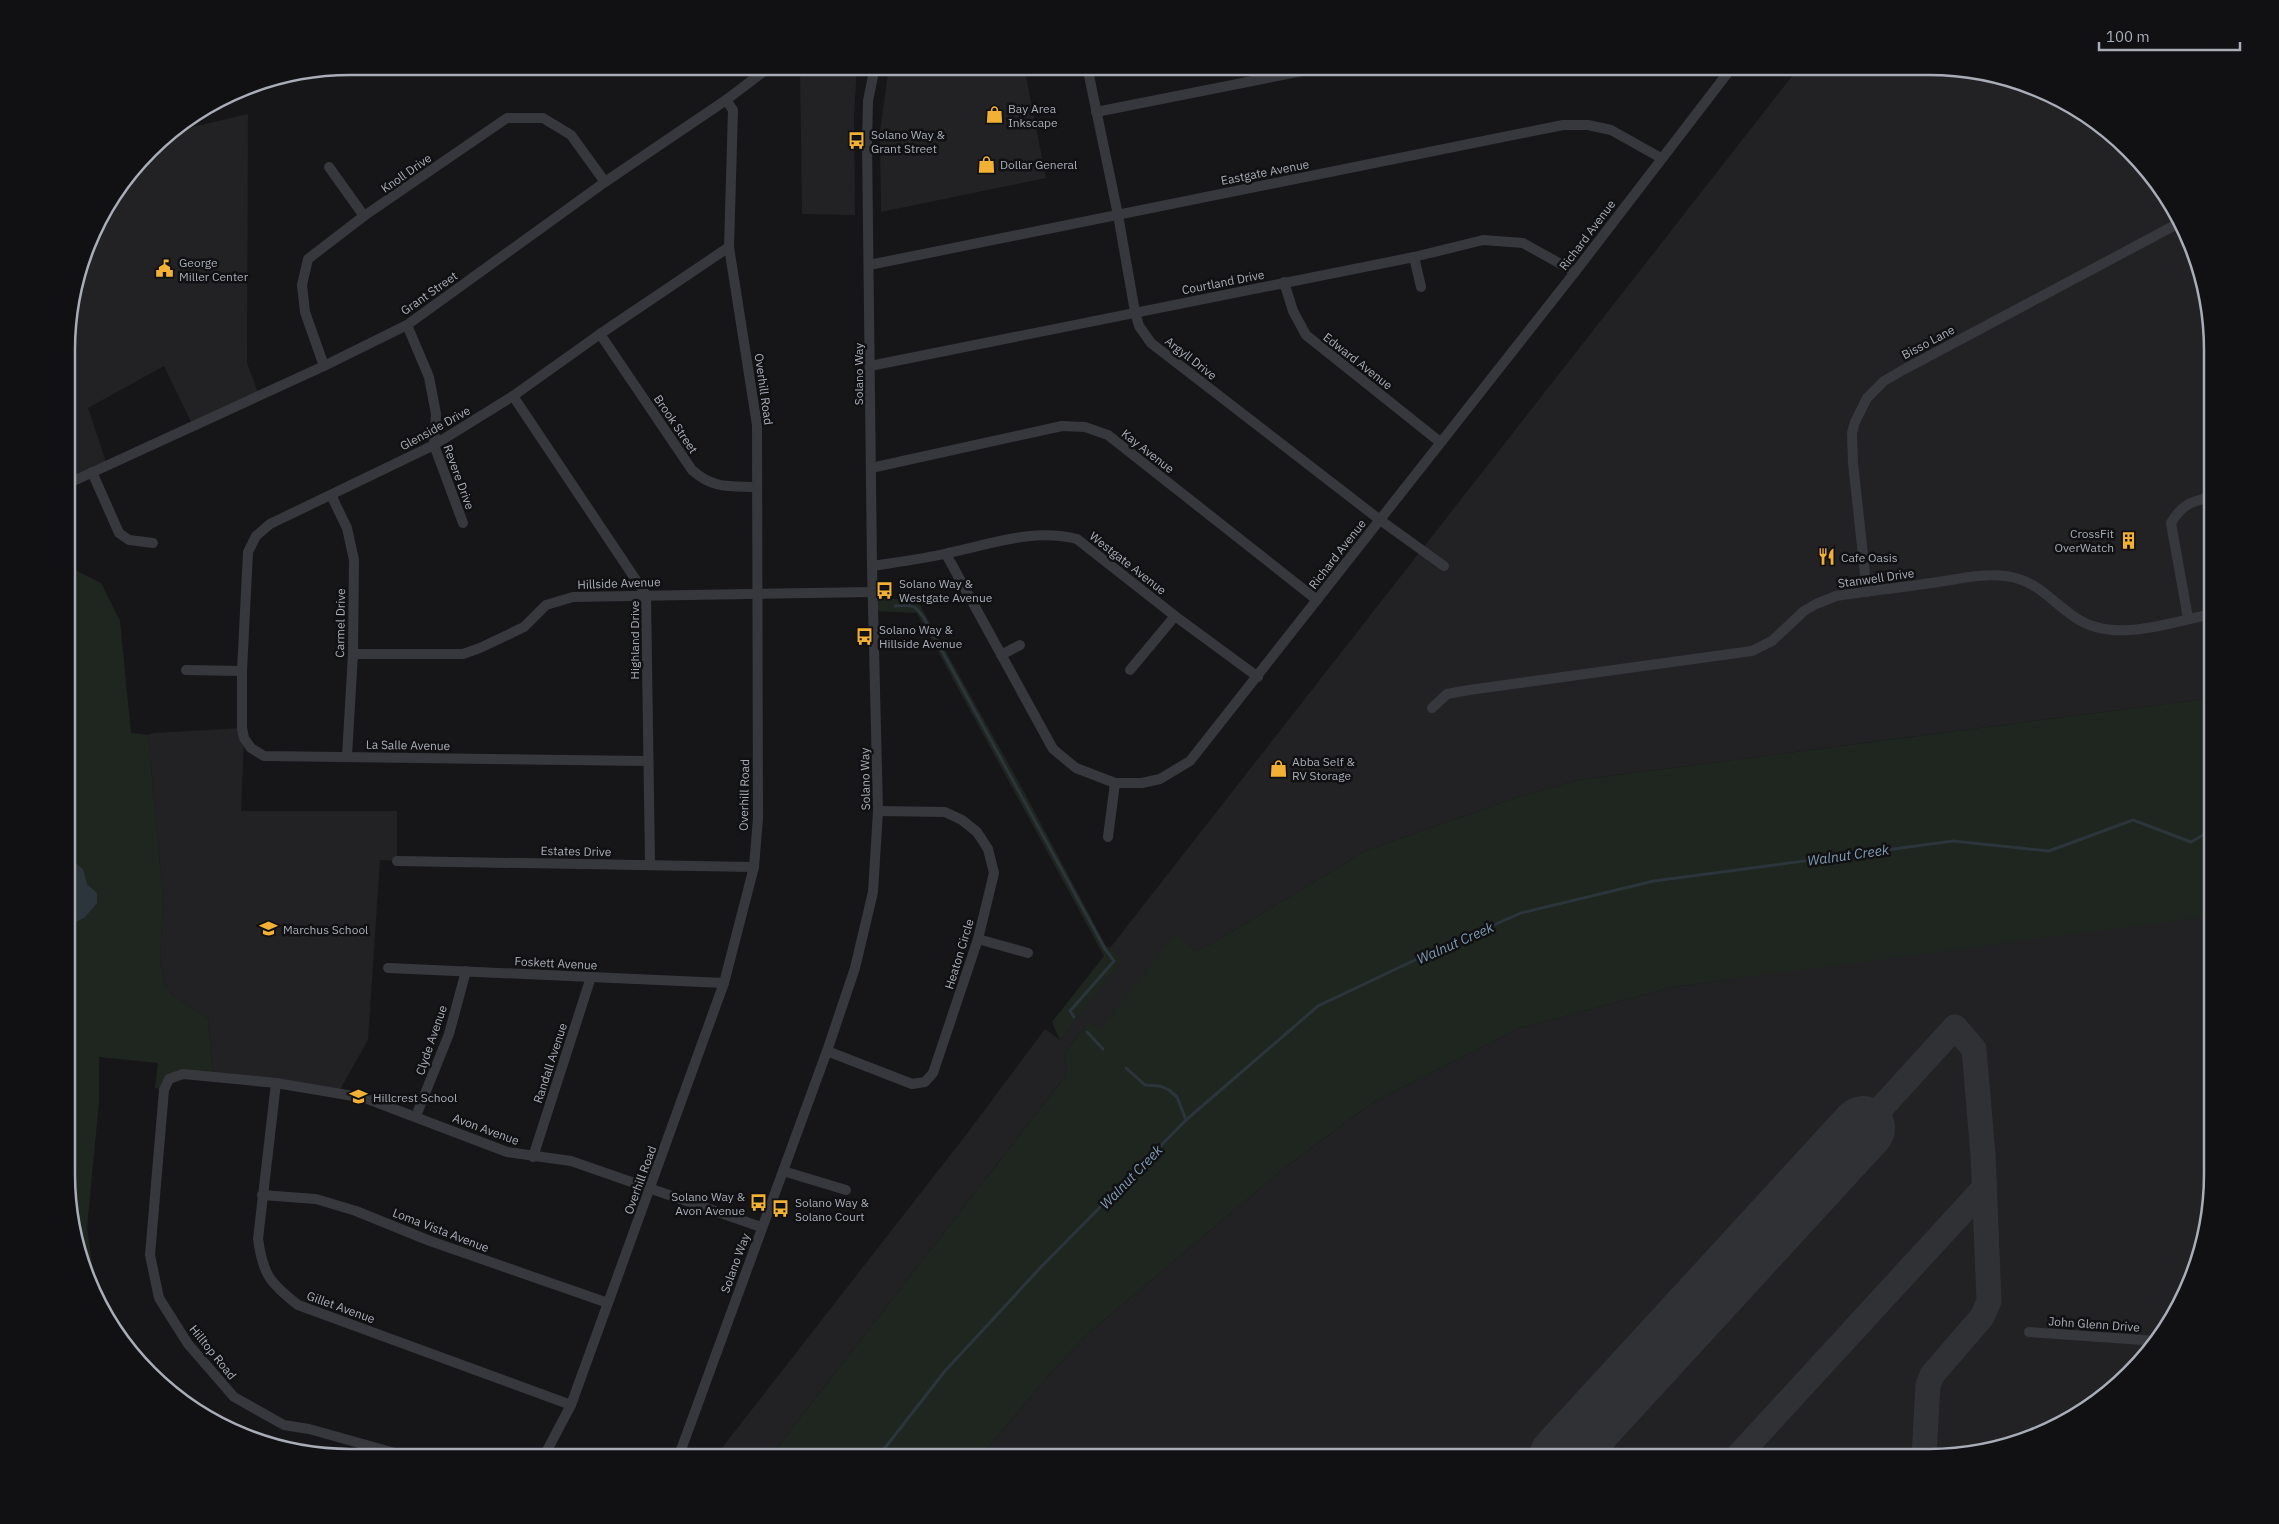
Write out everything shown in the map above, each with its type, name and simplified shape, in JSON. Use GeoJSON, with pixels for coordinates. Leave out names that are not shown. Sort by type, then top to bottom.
{"type":"FeatureCollection","features":[{"type":"Feature","properties":{"kind":"street","name":"Grant Street"},"geometry":{"type":"LineString","coordinates":[[75,481],[324,366],[407,325],[605,182],[726,100],[759,75]]}},
{"type":"Feature","properties":{"kind":"street","name":"Solano Way"},"geometry":{"type":"LineString","coordinates":[[681,1449],[827,1051],[855,968],[873,892],[878,811],[872,566],[869,265],[868,108],[873,75]]}},
{"type":"Feature","properties":{"kind":"street","name":"Argyll Drive"},"geometry":{"type":"LineString","coordinates":[[1089,75],[1118,215],[1135,312],[1139,326],[1151,343],[1380,520],[1444,566]]}},
{"type":"Feature","properties":{"kind":"street"},"geometry":{"type":"LineString","coordinates":[[1096,112],[1283,75]]}},
{"type":"Feature","properties":{"kind":"street","name":"Richard Avenue"},"geometry":{"type":"LineString","coordinates":[[946,554],[1053,749],[1076,768],[1115,783],[1142,783],[1160,779],[1190,761],[1575,272],[1726,75]]}},
{"type":"Feature","properties":{"kind":"street","name":"Overhill Road"},"geometry":{"type":"LineString","coordinates":[[547,1449],[571,1405],[724,983],[754,868],[758,818],[757,425],[730,246],[733,110],[726,100]]}},
{"type":"Feature","properties":{"kind":"street","name":"Knoll Drive"},"geometry":{"type":"LineString","coordinates":[[324,366],[305,312],[302,285],[308,259],[364,216],[508,118],[543,118],[571,135],[605,182]]}},
{"type":"Feature","properties":{"kind":"street","name":"Eastgate Avenue"},"geometry":{"type":"LineString","coordinates":[[869,265],[1563,125],[1588,125],[1611,130],[1661,158]]}},
{"type":"Feature","properties":{"kind":"street"},"geometry":{"type":"LineString","coordinates":[[329,167],[364,216]]}},
{"type":"Feature","properties":{"kind":"street","name":"Bisso Lane"},"geometry":{"type":"LineString","coordinates":[[1867,592],[1852,448],[1855,422],[1867,398],[1884,381],[1903,370],[2174,225]]}},
{"type":"Feature","properties":{"kind":"street","name":"Courtland Drive"},"geometry":{"type":"LineString","coordinates":[[870,366],[1414,257],[1483,240],[1523,243],[1575,272]]}},
{"type":"Feature","properties":{"kind":"street","name":"Glenside Drive"},"geometry":{"type":"LineString","coordinates":[[242,671],[248,552],[256,536],[270,524],[434,446],[513,396],[600,334],[730,246]]}},
{"type":"Feature","properties":{"kind":"street"},"geometry":{"type":"LineString","coordinates":[[1414,257],[1421,287]]}},
{"type":"Feature","properties":{"kind":"street","name":"Edward Avenue"},"geometry":{"type":"LineString","coordinates":[[1284,282],[1293,311],[1306,336],[1440,442]]}},
{"type":"Feature","properties":{"kind":"street","name":"Revere Drive"},"geometry":{"type":"LineString","coordinates":[[407,325],[428,377],[436,414],[434,446],[463,523]]}},
{"type":"Feature","properties":{"kind":"street","name":"Brook Street"},"geometry":{"type":"LineString","coordinates":[[600,334],[692,470],[702,480],[714,485],[757,487]]}},
{"type":"Feature","properties":{"kind":"street","name":"Highland Drive"},"geometry":{"type":"LineString","coordinates":[[513,396],[646,595],[650,864]]}},
{"type":"Feature","properties":{"kind":"street","name":"Kay Avenue"},"geometry":{"type":"LineString","coordinates":[[871,468],[1062,426],[1085,427],[1108,436],[1317,600]]}},
{"type":"Feature","properties":{"kind":"street"},"geometry":{"type":"LineString","coordinates":[[92,472],[119,533],[129,540],[153,543]]}},
{"type":"Feature","properties":{"kind":"street","name":"Carmel Drive"},"geometry":{"type":"LineString","coordinates":[[331,495],[347,528],[354,560],[353,654],[347,756]]}},
{"type":"Feature","properties":{"kind":"street"},"geometry":{"type":"LineString","coordinates":[[2188,618],[2171,523],[2179,509],[2204,499]]}},
{"type":"Feature","properties":{"kind":"street","name":"Westgate Avenue"},"geometry":{"type":"LineString","coordinates":[[872,566],[946,554],[1034,535],[1057,534],[1077,539],[1174,616],[1258,677]]}},
{"type":"Feature","properties":{"kind":"street","name":"Stanwell Drive"},"geometry":{"type":"LineString","coordinates":[[1432,708],[1447,694],[1462,691],[1752,651],[1772,641],[1804,611],[1836,596],[1972,578],[2004,576],[2025,580],[2076,618],[2090,626],[2107,630],[2136,629],[2204,615]]}},
{"type":"Feature","properties":{"kind":"street","name":"Hillside Avenue"},"geometry":{"type":"LineString","coordinates":[[353,654],[463,654],[524,628],[546,606],[573,597],[758,592],[873,592]]}},
{"type":"Feature","properties":{"kind":"street"},"geometry":{"type":"LineString","coordinates":[[1130,670],[1174,616]]}},
{"type":"Feature","properties":{"kind":"street"},"geometry":{"type":"LineString","coordinates":[[1001,655],[1020,645]]}},
{"type":"Feature","properties":{"kind":"street"},"geometry":{"type":"LineString","coordinates":[[186,670],[242,671]]}},
{"type":"Feature","properties":{"kind":"street","name":"La Salle Avenue"},"geometry":{"type":"LineString","coordinates":[[242,671],[242,728],[244,738],[251,748],[264,756],[647,761]]}},
{"type":"Feature","properties":{"kind":"street"},"geometry":{"type":"LineString","coordinates":[[1108,837],[1115,783]]}},
{"type":"Feature","properties":{"kind":"street","name":"Heaton Circle"},"geometry":{"type":"LineString","coordinates":[[827,1051],[912,1084],[925,1082],[933,1073],[978,939],[994,873],[988,849],[977,832],[962,820],[944,812],[878,811]]}},
{"type":"Feature","properties":{"kind":"street","name":"Estates Drive"},"geometry":{"type":"LineString","coordinates":[[397,861],[650,864],[754,868]]}},
{"type":"Feature","properties":{"kind":"street"},"geometry":{"type":"LineString","coordinates":[[978,939],[1028,953]]}},
{"type":"Feature","properties":{"kind":"street","name":"Foskett Avenue"},"geometry":{"type":"LineString","coordinates":[[388,968],[724,983]]}},
{"type":"Feature","properties":{"kind":"street","name":"Clyde Avenue"},"geometry":{"type":"LineString","coordinates":[[416,1116],[449,1034],[466,972]]}},
{"type":"Feature","properties":{"kind":"street","name":"Randall Avenue"},"geometry":{"type":"LineString","coordinates":[[533,1157],[591,977]]}},
{"type":"Feature","properties":{"kind":"street","name":"Avon Avenue"},"geometry":{"type":"LineString","coordinates":[[169,1079],[183,1074],[276,1083],[365,1098],[508,1152],[571,1161],[761,1227]]}},
{"type":"Feature","properties":{"kind":"street","name":"Hilltop Road"},"geometry":{"type":"LineString","coordinates":[[169,1079],[164,1090],[150,1255],[159,1298],[188,1344],[234,1397],[284,1425],[309,1429],[381,1449]]}},
{"type":"Feature","properties":{"kind":"street","name":"Gillet Avenue"},"geometry":{"type":"LineString","coordinates":[[276,1083],[258,1239],[261,1263],[274,1286],[298,1305],[571,1405]]}},
{"type":"Feature","properties":{"kind":"street"},"geometry":{"type":"LineString","coordinates":[[783,1171],[846,1190]]}},
{"type":"Feature","properties":{"kind":"street","name":"Loma Vista Avenue"},"geometry":{"type":"LineString","coordinates":[[262,1195],[316,1199],[356,1211],[430,1241],[608,1303]]}},
{"type":"Feature","properties":{"kind":"street","name":"John Glenn Drive"},"geometry":{"type":"LineString","coordinates":[[2029,1332],[2148,1340]]}},
{"type":"Feature","properties":{"kind":"shaded area"},"geometry":{"type":"Polygon","coordinates":[[[800,75],[856,75],[854,116],[855,215],[802,214],[800,75]]]}},
{"type":"Feature","properties":{"kind":"shaded area"},"geometry":{"type":"Polygon","coordinates":[[[888,75],[1026,75],[1046,178],[881,212],[880,132],[888,75]]]}},
{"type":"Feature","properties":{"kind":"shaded area"},"geometry":{"type":"Polygon","coordinates":[[[1793,75],[1929,75],[1965,77],[2000,84],[2018,90],[2051,103],[2082,121],[2124,155],[2158,197],[2176,228],[2183,245],[2195,279],[2202,314],[2204,350],[2204,699],[1579,780],[1518,797],[1365,851],[1212,944],[1195,951],[1176,934],[1101,1029],[1089,1022],[1065,1052],[1067,1074],[776,1449],[721,1449],[969,1131],[1045,1029],[1060,1040],[1121,960],[1110,948],[1793,75]]]}},
{"type":"Feature","properties":{"kind":"shaded area","name":"George Miller Center"},"geometry":{"type":"Polygon","coordinates":[[[248,114],[247,363],[259,395],[193,426],[164,366],[88,408],[107,465],[75,481],[75,350],[77,314],[84,279],[103,228],[121,197],[155,155],[188,128],[248,114]]]}},
{"type":"Feature","properties":{"kind":"shaded area"},"geometry":{"type":"Polygon","coordinates":[[[75,570],[101,583],[120,621],[131,733],[148,735],[163,898],[160,960],[164,984],[173,996],[208,1018],[213,1077],[183,1074],[164,1090],[155,1088],[158,1063],[99,1057],[99,1102],[87,1228],[93,1271],[80,1228],[75,1174],[75,570]]]}},
{"type":"Feature","properties":{"kind":"shaded area"},"geometry":{"type":"Polygon","coordinates":[[[873,598],[917,600],[1022,788],[1106,946],[1122,960],[1060,1040],[1052,1022],[1104,956],[917,613],[874,611],[873,598]]]}},
{"type":"Feature","properties":{"kind":"shaded area"},"geometry":{"type":"Polygon","coordinates":[[[2204,699],[2204,917],[1673,987],[1517,1029],[1372,1103],[1283,1169],[1091,1331],[1054,1369],[987,1449],[776,1449],[1067,1074],[1065,1052],[1089,1022],[1101,1028],[1176,933],[1195,951],[1212,944],[1365,851],[1518,797],[1579,780],[2204,699]]]}},
{"type":"Feature","properties":{"kind":"shaded area","name":"Marchus School"},"geometry":{"type":"Polygon","coordinates":[[[242,728],[244,738],[241,811],[397,811],[397,861],[380,860],[368,1040],[338,1093],[213,1077],[208,1018],[173,996],[164,984],[160,960],[163,898],[148,735],[154,733],[242,728]]]}},
{"type":"Feature","properties":{"kind":"shaded area"},"geometry":{"type":"Polygon","coordinates":[[[75,863],[83,869],[87,884],[97,893],[97,903],[84,918],[75,922],[75,863]]]}},
{"type":"Feature","properties":{"kind":"shaded area"},"geometry":{"type":"Polygon","coordinates":[[[2204,915],[2204,1174],[2202,1210],[2195,1245],[2183,1279],[2176,1296],[2158,1327],[2124,1369],[2082,1403],[2051,1421],[2034,1428],[2000,1440],[1965,1447],[1929,1449],[987,1449],[1054,1369],[1091,1331],[1283,1169],[1372,1103],[1517,1029],[1673,987],[2204,915]]]}},
{"type":"Feature","properties":{"kind":"waterway"},"geometry":{"type":"LineString","coordinates":[[895,606],[912,606],[924,618],[1105,949],[1114,961],[1070,1011],[1074,1017]]}},
{"type":"Feature","properties":{"kind":"waterway","name":"Walnut Creek"},"geometry":{"type":"LineString","coordinates":[[884,1449],[945,1371],[1041,1267],[1186,1120],[1318,1006],[1417,959],[1521,913],[1654,881],[1953,841],[2049,851],[2133,820],[2191,842],[2204,835]]}},
{"type":"Feature","properties":{"kind":"waterway"},"geometry":{"type":"LineString","coordinates":[[1087,1032],[1103,1049]]}},
{"type":"Feature","properties":{"kind":"waterway"},"geometry":{"type":"LineString","coordinates":[[1126,1068],[1145,1085],[1160,1086],[1169,1090],[1177,1097],[1186,1120]]}},
{"type":"Feature","properties":{"kind":"taxiway"},"geometry":{"type":"LineString","coordinates":[[1863,1128],[1955,1027],[1974,1049],[1983,1155],[1989,1301],[1982,1317],[1932,1375],[1928,1385],[1924,1449]]}},
{"type":"Feature","properties":{"kind":"taxiway"},"geometry":{"type":"LineString","coordinates":[[1744,1449],[1985,1187]]}},
{"type":"Feature","properties":{"kind":"runway"},"geometry":{"type":"LineString","coordinates":[[1568,1449],[1863,1128]]}},
{"type":"Feature","properties":{"kind":"place","name":"Bay Area Inkscape"},"geometry":{"type":"Point","coordinates":[994,115]}},
{"type":"Feature","properties":{"kind":"place","name":"Solano Way & Grant Street"},"geometry":{"type":"Point","coordinates":[857,141]}},
{"type":"Feature","properties":{"kind":"place","name":"Dollar General"},"geometry":{"type":"Point","coordinates":[986,164]}},
{"type":"Feature","properties":{"kind":"place","name":"George Miller Center"},"geometry":{"type":"Point","coordinates":[165,269]}},
{"type":"Feature","properties":{"kind":"place","name":"CrossFit OverWatch"},"geometry":{"type":"Point","coordinates":[2128,540]}},
{"type":"Feature","properties":{"kind":"place","name":"Cafe Oasis"},"geometry":{"type":"Point","coordinates":[1827,557]}},
{"type":"Feature","properties":{"kind":"place","name":"Solano Way & Westgate Avenue"},"geometry":{"type":"Point","coordinates":[885,590]}},
{"type":"Feature","properties":{"kind":"place","name":"Solano Way & Hillside Avenue"},"geometry":{"type":"Point","coordinates":[865,636]}},
{"type":"Feature","properties":{"kind":"place","name":"Abba Self & RV Storage"},"geometry":{"type":"Point","coordinates":[1278,768]}},
{"type":"Feature","properties":{"kind":"place","name":"Marchus School"},"geometry":{"type":"Point","coordinates":[269,929]}},
{"type":"Feature","properties":{"kind":"place","name":"Hillcrest School"},"geometry":{"type":"Point","coordinates":[359,1097]}},
{"type":"Feature","properties":{"kind":"place","name":"Solano Way & Avon Avenue"},"geometry":{"type":"Point","coordinates":[759,1203]}},
{"type":"Feature","properties":{"kind":"place","name":"Solano Way & Solano Court"},"geometry":{"type":"Point","coordinates":[781,1209]}}]}
